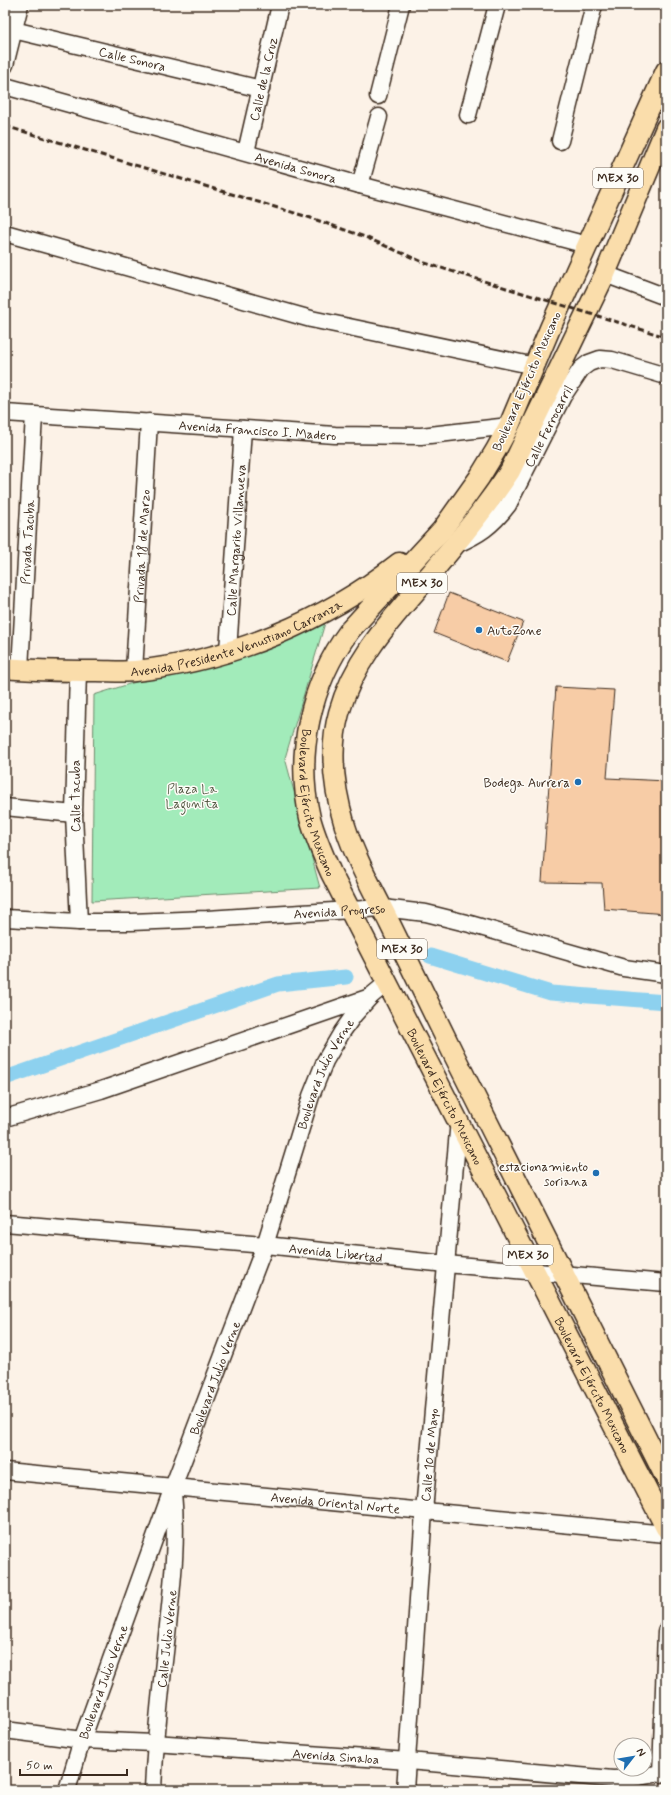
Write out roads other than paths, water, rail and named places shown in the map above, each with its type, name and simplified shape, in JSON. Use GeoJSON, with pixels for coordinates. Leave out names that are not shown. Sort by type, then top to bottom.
{"type":"FeatureCollection","features":[{"type":"Feature","properties":{"kind":"main road","name":"Boulevard Ejército Mexicano"},"geometry":{"type":"LineString","coordinates":[[666,70],[551,326],[509,426],[480,478],[442,530],[364,613],[338,646],[324,675],[309,722],[303,770],[305,794],[310,820],[331,873],[459,1120],[666,1528]]}},
{"type":"Feature","properties":{"kind":"main road","name":"Boulevard Ejército Mexicano"},"geometry":{"type":"LineString","coordinates":[[666,128],[605,274],[510,471],[493,496],[455,545],[375,638],[356,670],[338,716],[335,731],[334,768],[340,808],[346,830],[384,913],[666,1478]]}},
{"type":"Feature","properties":{"kind":"main road","name":"Avenida Presidente Venustiano Carranza"},"geometry":{"type":"LineString","coordinates":[[12,669],[134,671],[168,666],[228,651],[297,626],[347,600],[377,580],[442,530]]}},
{"type":"Feature","properties":{"kind":"street"},"geometry":{"type":"LineString","coordinates":[[5,64],[10,29],[20,5]]}},
{"type":"Feature","properties":{"kind":"street","name":"Calle de la Cruz"},"geometry":{"type":"LineString","coordinates":[[246,152],[280,5]]}},
{"type":"Feature","properties":{"kind":"street"},"geometry":{"type":"LineString","coordinates":[[378,96],[401,5]]}},
{"type":"Feature","properties":{"kind":"street"},"geometry":{"type":"LineString","coordinates":[[468,115],[497,5]]}},
{"type":"Feature","properties":{"kind":"street"},"geometry":{"type":"LineString","coordinates":[[560,140],[594,5]]}},
{"type":"Feature","properties":{"kind":"street","name":"Calle Sonora"},"geometry":{"type":"LineString","coordinates":[[10,29],[261,88]]}},
{"type":"Feature","properties":{"kind":"street","name":"Avenida Sonora"},"geometry":{"type":"LineString","coordinates":[[5,86],[360,185],[587,245]]}},
{"type":"Feature","properties":{"kind":"street"},"geometry":{"type":"LineString","coordinates":[[360,185],[379,117]]}},
{"type":"Feature","properties":{"kind":"street"},"geometry":{"type":"LineString","coordinates":[[5,233],[311,319],[535,366]]}},
{"type":"Feature","properties":{"kind":"street"},"geometry":{"type":"LineString","coordinates":[[605,274],[666,297]]}},
{"type":"Feature","properties":{"kind":"street","name":"Calle Ferrocarril"},"geometry":{"type":"LineString","coordinates":[[455,545],[485,530],[498,519],[508,505],[564,396],[581,369],[589,363],[600,359],[612,360],[666,376]]}},
{"type":"Feature","properties":{"kind":"street","name":"Avenida Francisco I. Madero"},"geometry":{"type":"LineString","coordinates":[[5,413],[335,435],[421,436],[509,426]]}},
{"type":"Feature","properties":{"kind":"street","name":"Privada Tacuba"},"geometry":{"type":"LineString","coordinates":[[12,669],[34,415]]}},
{"type":"Feature","properties":{"kind":"street","name":"Privada 18 de Marzo"},"geometry":{"type":"LineString","coordinates":[[134,671],[149,422]]}},
{"type":"Feature","properties":{"kind":"street","name":"Calle Margarito Villanueva"},"geometry":{"type":"LineString","coordinates":[[228,651],[242,429]]}},
{"type":"Feature","properties":{"kind":"street","name":"Calle Tacuba"},"geometry":{"type":"LineString","coordinates":[[78,671],[74,814],[79,922]]}},
{"type":"Feature","properties":{"kind":"street"},"geometry":{"type":"LineString","coordinates":[[5,807],[74,814]]}},
{"type":"Feature","properties":{"kind":"street","name":"Avenida Progreso"},"geometry":{"type":"LineString","coordinates":[[5,918],[79,922],[353,918],[384,913],[426,913],[624,968],[666,974]]}},
{"type":"Feature","properties":{"kind":"street","name":"Boulevard Julio Verne"},"geometry":{"type":"LineString","coordinates":[[67,1790],[82,1740],[173,1487],[265,1245],[311,1096],[325,1061],[342,1032],[354,1015],[386,978]]}},
{"type":"Feature","properties":{"kind":"street"},"geometry":{"type":"LineString","coordinates":[[5,1118],[101,1090],[371,996]]}},
{"type":"Feature","properties":{"kind":"street","name":"Calle 10 de Mayo"},"geometry":{"type":"LineString","coordinates":[[406,1790],[424,1511],[459,1120]]}},
{"type":"Feature","properties":{"kind":"street","name":"Avenida Libertad"},"geometry":{"type":"LineString","coordinates":[[5,1223],[265,1245],[446,1264],[666,1283]]}},
{"type":"Feature","properties":{"kind":"street","name":"Avenida Oriental Norte"},"geometry":{"type":"LineString","coordinates":[[5,1471],[666,1534]]}},
{"type":"Feature","properties":{"kind":"street","name":"Calle Julio Verne"},"geometry":{"type":"LineString","coordinates":[[153,1790],[154,1743],[175,1564],[176,1516],[173,1487]]}},
{"type":"Feature","properties":{"kind":"street"},"geometry":{"type":"LineString","coordinates":[[663,1773],[666,1631]]}},
{"type":"Feature","properties":{"kind":"street","name":"Avenida Sinaloa"},"geometry":{"type":"LineString","coordinates":[[5,1730],[82,1740],[154,1743],[408,1761],[623,1779],[663,1773]]}},
{"type":"Feature","properties":{"kind":"street"},"geometry":{"type":"LineString","coordinates":[[608,1790],[623,1779]]}},
{"type":"Feature","properties":{"kind":"waterway"},"geometry":{"type":"LineString","coordinates":[[430,956],[551,993],[666,1002]]}},
{"type":"Feature","properties":{"kind":"waterway"},"geometry":{"type":"LineString","coordinates":[[5,1078],[278,984],[346,977]]}},
{"type":"Feature","properties":{"kind":"railway"},"geometry":{"type":"LineString","coordinates":[[5,126],[308,217],[365,237],[425,263],[666,337]]}},
{"type":"Feature","properties":{"kind":"place","name":"AutoZone"},"geometry":{"type":"Point","coordinates":[479,630]}},
{"type":"Feature","properties":{"kind":"place","name":"Bodega Aurrera"},"geometry":{"type":"Point","coordinates":[578,782]}},
{"type":"Feature","properties":{"kind":"place","name":"estacionamiento soriana"},"geometry":{"type":"Point","coordinates":[596,1173]}},
{"type":"Feature","properties":{"kind":"park label","name":"Plaza La Lagunita"},"geometry":{"type":"Point","coordinates":[192,796]}}]}
